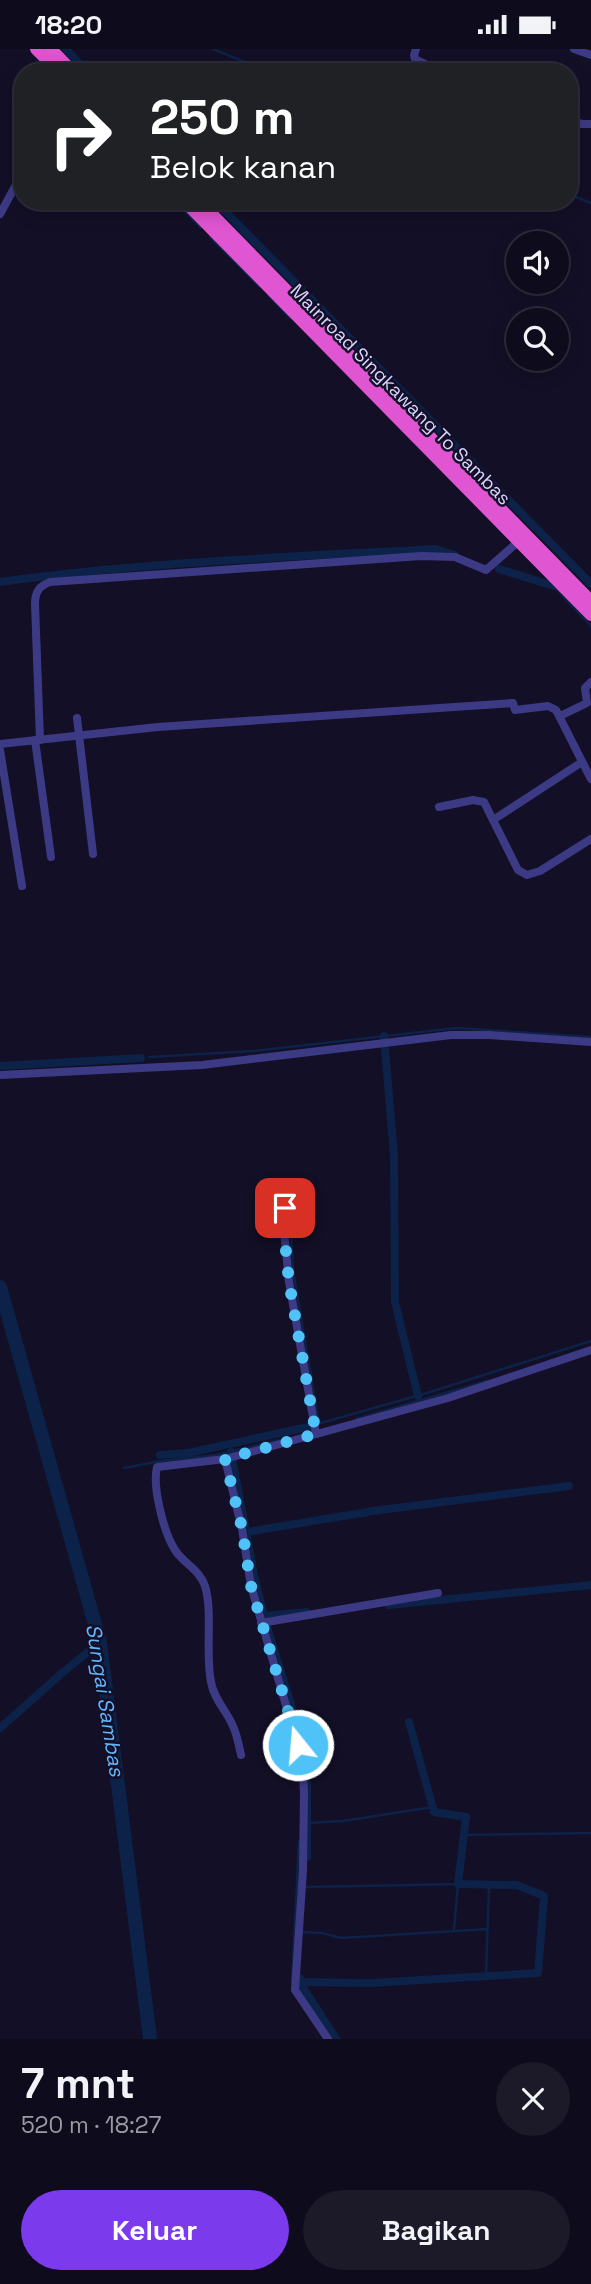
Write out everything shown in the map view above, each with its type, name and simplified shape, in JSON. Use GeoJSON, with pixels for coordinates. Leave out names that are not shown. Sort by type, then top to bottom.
{"type":"FeatureCollection","features":[{"type":"Feature","properties":{"kind":"highway"},"geometry":{"type":"LineString","coordinates":[[36,49],[50,63]]}},
{"type":"Feature","properties":{"kind":"highway"},"geometry":{"type":"LineString","coordinates":[[51,49],[64,63]]}},
{"type":"Feature","properties":{"kind":"highway","name":"Mainroad Singkawang To Sambas"},"geometry":{"type":"LineString","coordinates":[[200,210],[519,541],[591,601]]}},
{"type":"Feature","properties":{"kind":"highway","name":"Mainroad Singkawang To Sambas"},"geometry":{"type":"LineString","coordinates":[[200,210],[550,566],[591,614]]}},
{"type":"Feature","properties":{"kind":"street"},"geometry":{"type":"LineString","coordinates":[[416,49],[415,59],[423,63]]}},
{"type":"Feature","properties":{"kind":"street"},"geometry":{"type":"LineString","coordinates":[[574,49],[591,55]]}},
{"type":"Feature","properties":{"kind":"street"},"geometry":{"type":"LineString","coordinates":[[0,214],[14,188]]}},
{"type":"Feature","properties":{"kind":"street"},"geometry":{"type":"LineString","coordinates":[[51,857],[38,740],[35,604],[37,590],[42,585],[50,582],[410,556],[455,557],[486,570],[519,541]]}},
{"type":"Feature","properties":{"kind":"street"},"geometry":{"type":"LineString","coordinates":[[559,716],[587,703],[585,688],[591,682]]}},
{"type":"Feature","properties":{"kind":"street"},"geometry":{"type":"LineString","coordinates":[[0,744],[171,726],[513,703],[515,710],[548,706],[556,710],[591,779]]}},
{"type":"Feature","properties":{"kind":"street"},"geometry":{"type":"LineString","coordinates":[[78,718],[93,854]]}},
{"type":"Feature","properties":{"kind":"street"},"geometry":{"type":"LineString","coordinates":[[0,750],[22,886]]}},
{"type":"Feature","properties":{"kind":"street"},"geometry":{"type":"LineString","coordinates":[[493,820],[582,762]]}},
{"type":"Feature","properties":{"kind":"street"},"geometry":{"type":"LineString","coordinates":[[439,807],[473,800],[482,801],[518,870],[527,875],[540,871],[591,839]]}},
{"type":"Feature","properties":{"kind":"street"},"geometry":{"type":"LineString","coordinates":[[0,1075],[202,1065],[452,1035],[591,1042]]}},
{"type":"Feature","properties":{"kind":"street"},"geometry":{"type":"LineString","coordinates":[[285,1208],[284,1231],[289,1282],[316,1434]]}},
{"type":"Feature","properties":{"kind":"street"},"geometry":{"type":"LineString","coordinates":[[241,1755],[233,1725],[215,1696],[211,1680],[206,1588],[198,1572],[178,1554],[170,1540],[159,1503],[155,1474],[159,1466],[225,1459],[448,1398],[591,1350]]}},
{"type":"Feature","properties":{"kind":"street"},"geometry":{"type":"LineString","coordinates":[[225,1459],[242,1528],[251,1586],[302,1760],[303,1861],[295,1993],[328,2039]]}},
{"type":"Feature","properties":{"kind":"street"},"geometry":{"type":"LineString","coordinates":[[261,1623],[438,1593]]}},
{"type":"Feature","properties":{"kind":"waterway"},"geometry":{"type":"LineString","coordinates":[[66,49],[79,63]]}},
{"type":"Feature","properties":{"kind":"waterway"},"geometry":{"type":"LineString","coordinates":[[213,49],[247,63]]}},
{"type":"Feature","properties":{"kind":"waterway"},"geometry":{"type":"LineString","coordinates":[[578,198],[591,203]]}},
{"type":"Feature","properties":{"kind":"waterway"},"geometry":{"type":"LineString","coordinates":[[184,210],[201,228]]}},
{"type":"Feature","properties":{"kind":"waterway"},"geometry":{"type":"LineString","coordinates":[[224,210],[591,584]]}},
{"type":"Feature","properties":{"kind":"waterway"},"geometry":{"type":"LineString","coordinates":[[210,237],[259,286]]}},
{"type":"Feature","properties":{"kind":"waterway"},"geometry":{"type":"LineString","coordinates":[[268,295],[290,318]]}},
{"type":"Feature","properties":{"kind":"waterway"},"geometry":{"type":"LineString","coordinates":[[0,582],[163,565],[272,558],[435,549],[455,555]]}},
{"type":"Feature","properties":{"kind":"waterway"},"geometry":{"type":"LineString","coordinates":[[499,569],[554,586]]}},
{"type":"Feature","properties":{"kind":"waterway"},"geometry":{"type":"LineString","coordinates":[[548,580],[591,626]]}},
{"type":"Feature","properties":{"kind":"waterway"},"geometry":{"type":"LineString","coordinates":[[149,1057],[253,1051],[456,1028],[591,1037]]}},
{"type":"Feature","properties":{"kind":"waterway"},"geometry":{"type":"LineString","coordinates":[[385,1049],[394,1155],[395,1302],[418,1396]]}},
{"type":"Feature","properties":{"kind":"waterway"},"geometry":{"type":"LineString","coordinates":[[0,1066],[141,1058]]}},
{"type":"Feature","properties":{"kind":"waterway"},"geometry":{"type":"LineString","coordinates":[[291,1235],[293,1270],[319,1424]]}},
{"type":"Feature","properties":{"kind":"waterway","name":"Sungai Sambas"},"geometry":{"type":"LineString","coordinates":[[0,1287],[100,1642],[150,2039]]}},
{"type":"Feature","properties":{"kind":"waterway"},"geometry":{"type":"LineString","coordinates":[[321,1423],[591,1341]]}},
{"type":"Feature","properties":{"kind":"waterway"},"geometry":{"type":"LineString","coordinates":[[356,1419],[487,1381]]}},
{"type":"Feature","properties":{"kind":"waterway"},"geometry":{"type":"LineString","coordinates":[[160,1455],[188,1453],[308,1427]]}},
{"type":"Feature","properties":{"kind":"waterway"},"geometry":{"type":"LineString","coordinates":[[124,1468],[216,1455],[279,1440]]}},
{"type":"Feature","properties":{"kind":"waterway"},"geometry":{"type":"LineString","coordinates":[[231,1452],[264,1616],[307,1612]]}},
{"type":"Feature","properties":{"kind":"waterway"},"geometry":{"type":"LineString","coordinates":[[247,1532],[380,1510],[569,1486]]}},
{"type":"Feature","properties":{"kind":"waterway"},"geometry":{"type":"LineString","coordinates":[[389,1605],[591,1585]]}},
{"type":"Feature","properties":{"kind":"waterway"},"geometry":{"type":"LineString","coordinates":[[267,1627],[303,1743],[305,1763]]}},
{"type":"Feature","properties":{"kind":"waterway"},"geometry":{"type":"LineString","coordinates":[[0,1728],[100,1642]]}},
{"type":"Feature","properties":{"kind":"waterway"},"geometry":{"type":"LineString","coordinates":[[299,1982],[371,1983],[538,1973],[544,1896],[517,1885],[458,1884],[466,1817],[434,1812],[409,1722]]}},
{"type":"Feature","properties":{"kind":"waterway"},"geometry":{"type":"LineString","coordinates":[[307,1783],[307,1857]]}},
{"type":"Feature","properties":{"kind":"waterway"},"geometry":{"type":"LineString","coordinates":[[308,1823],[343,1821],[433,1807]]}},
{"type":"Feature","properties":{"kind":"waterway"},"geometry":{"type":"LineString","coordinates":[[463,1835],[591,1833]]}},
{"type":"Feature","properties":{"kind":"waterway"},"geometry":{"type":"LineString","coordinates":[[292,1981],[299,1841]]}},
{"type":"Feature","properties":{"kind":"waterway"},"geometry":{"type":"LineString","coordinates":[[454,1929],[458,1884]]}},
{"type":"Feature","properties":{"kind":"waterway"},"geometry":{"type":"LineString","coordinates":[[306,1887],[460,1884]]}},
{"type":"Feature","properties":{"kind":"waterway"},"geometry":{"type":"LineString","coordinates":[[486,1976],[489,1884]]}},
{"type":"Feature","properties":{"kind":"waterway"},"geometry":{"type":"LineString","coordinates":[[303,1932],[341,1938],[488,1929]]}},
{"type":"Feature","properties":{"kind":"waterway"},"geometry":{"type":"LineString","coordinates":[[300,1978],[299,1981],[336,2039]]}},
{"type":"Feature","properties":{"kind":"route"},"geometry":{"type":"LineString","coordinates":[[285,1208],[284,1231],[289,1282],[316,1434],[225,1459],[242,1528],[251,1586],[298,1745]]}}]}
